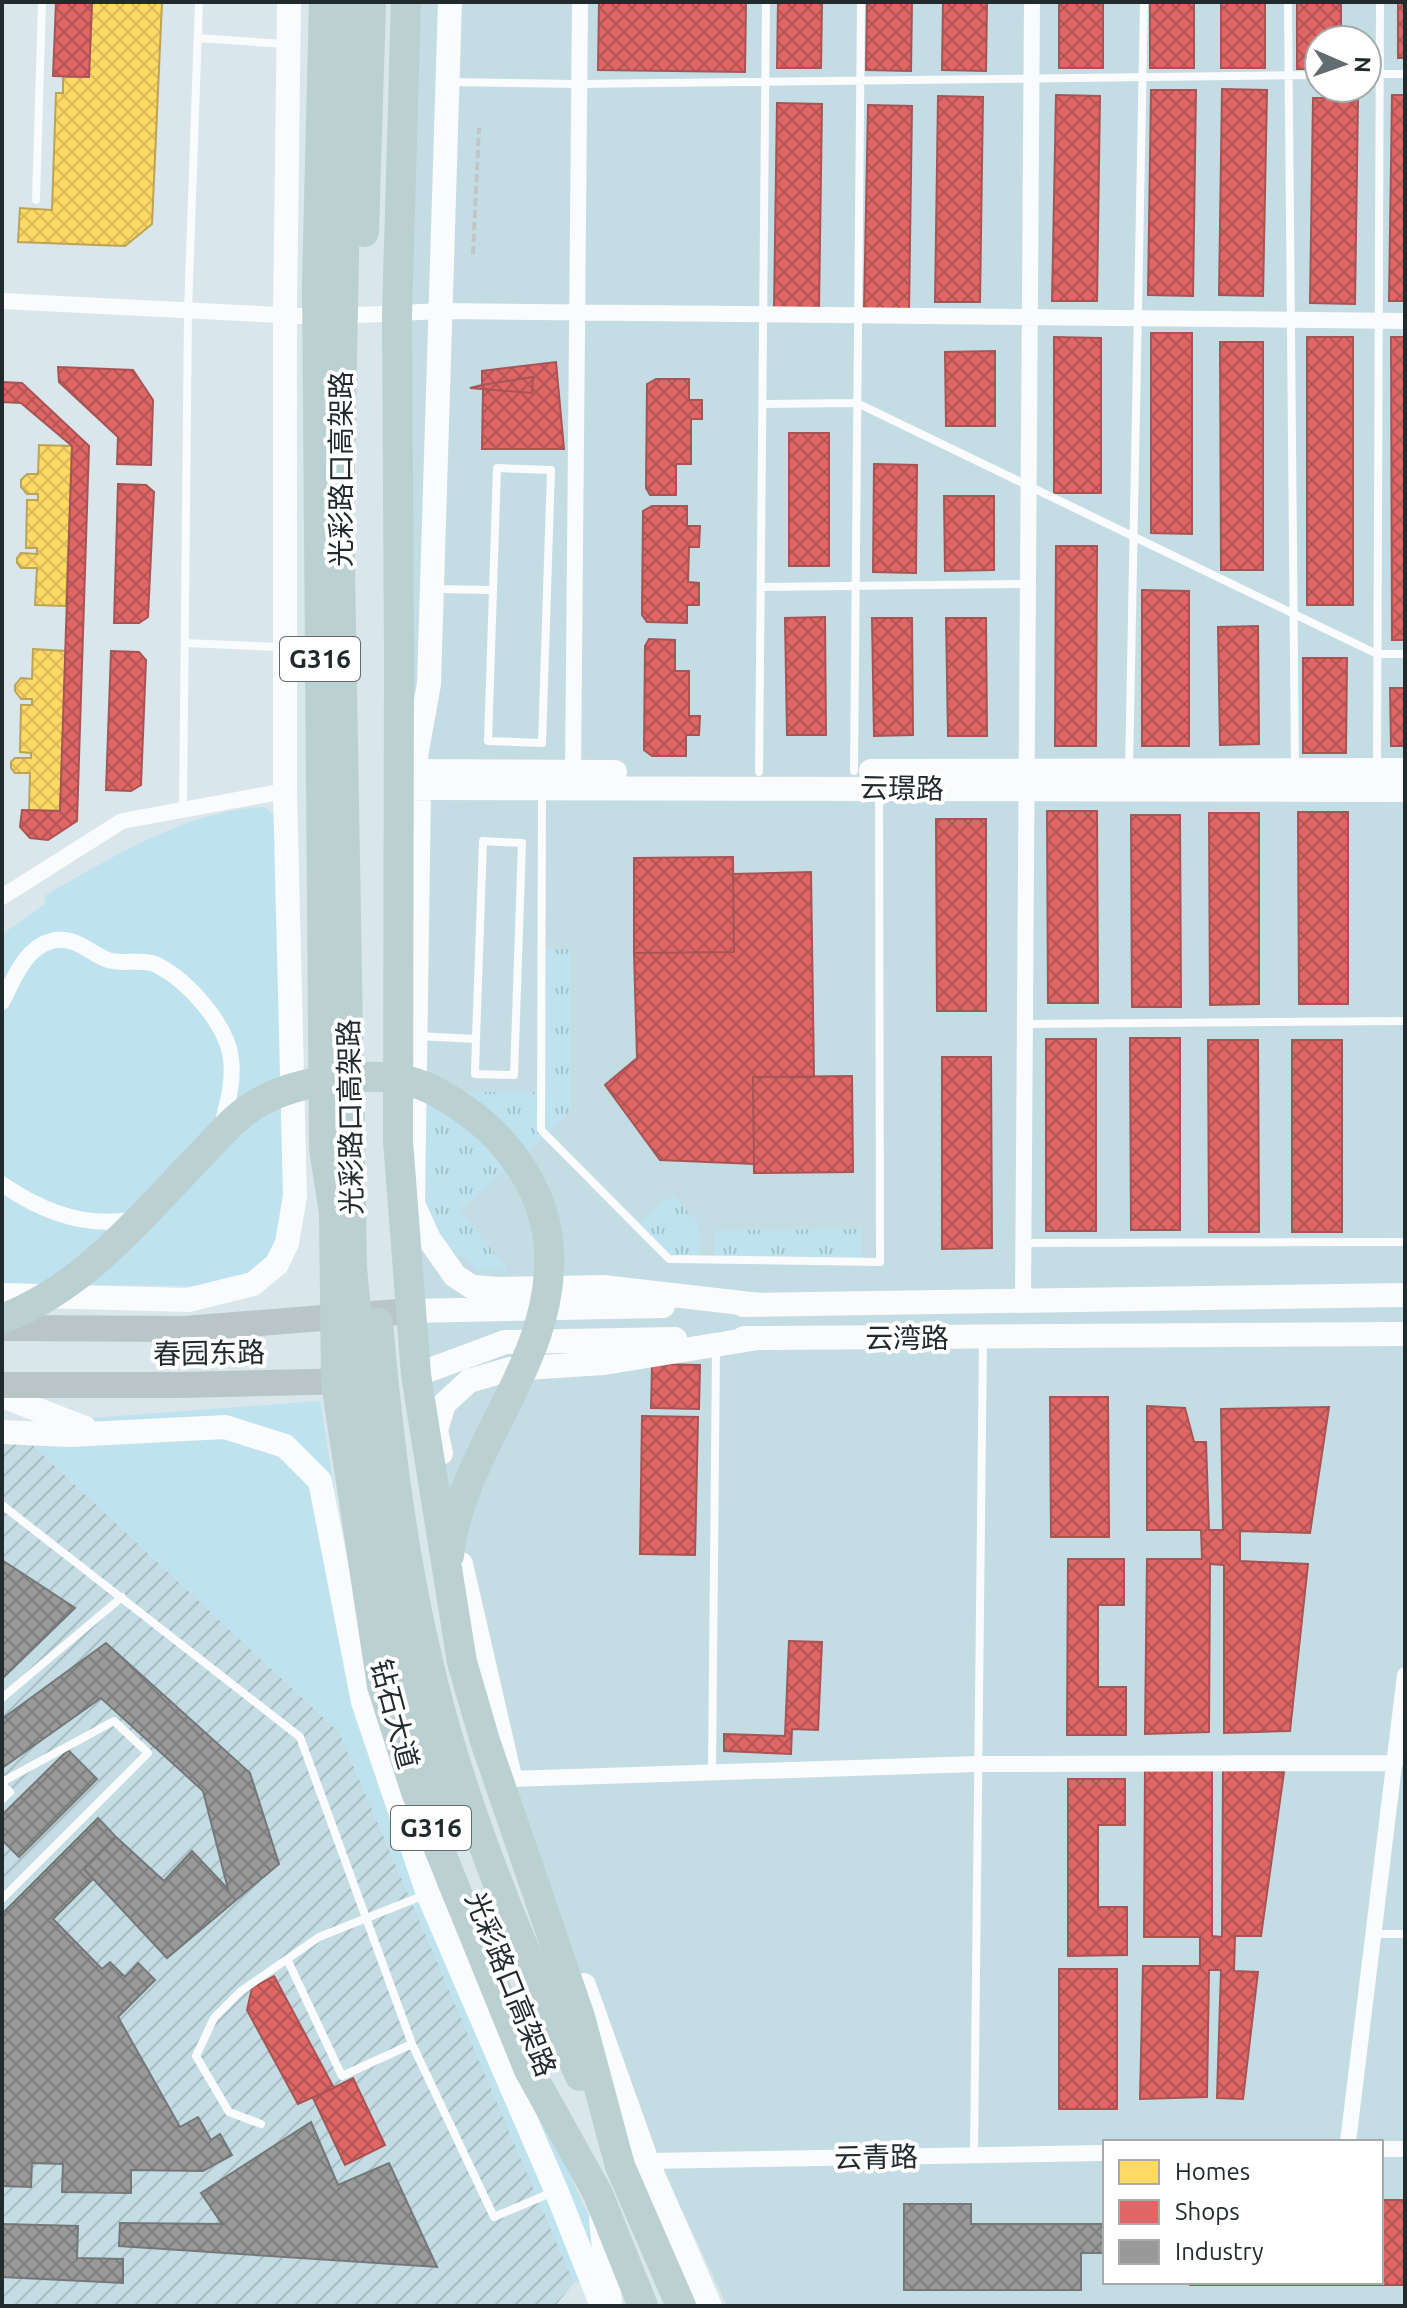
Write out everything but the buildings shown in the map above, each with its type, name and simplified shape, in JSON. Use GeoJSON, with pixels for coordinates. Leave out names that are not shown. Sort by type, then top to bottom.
{"type":"FeatureCollection","features":[{"type":"Feature","properties":{"kind":"highway","name":"G316"},"geometry":{"type":"LineString","coordinates":[[324,2],[318,317],[324,1149],[334,1213],[334,1316]]}},
{"type":"Feature","properties":{"kind":"highway","name":"光彩路口高架路"},"geometry":{"type":"LineString","coordinates":[[349,2],[339,512],[352,1268],[368,1436],[388,1587],[421,1736],[469,1846],[575,2066],[634,2164]]}},
{"type":"Feature","properties":{"kind":"highway","name":"光彩路口高架路"},"geometry":{"type":"LineString","coordinates":[[371,2],[365,146],[360,511],[373,1268],[411,1582],[446,1729],[480,1912],[598,2194]]}},
{"type":"Feature","properties":{"kind":"highway","name":"G316"},"geometry":{"type":"LineString","coordinates":[[406,2],[397,315],[399,656],[410,775],[398,1141],[416,1375],[462,1662],[485,1741],[681,2306]]}},
{"type":"Feature","properties":{"kind":"highway"},"geometry":{"type":"LineString","coordinates":[[2,1319],[57,1292],[105,1255],[251,1107],[283,1090],[317,1082],[360,1078],[405,1080],[449,1099],[483,1123],[510,1150],[524,1170],[537,1200],[549,1247],[546,1295],[528,1360],[500,1415],[465,1498],[451,1544],[446,1588],[451,1637],[470,1733],[526,1898],[575,2066]]}},
{"type":"Feature","properties":{"kind":"highway","name":"钻石大道"},"geometry":{"type":"LineString","coordinates":[[334,1316],[336,1383],[382,1686],[416,1792],[529,2070],[598,2194],[643,2306]]}},
{"type":"Feature","properties":{"kind":"main road","name":"春园东路"},"geometry":{"type":"LineString","coordinates":[[2,1328],[184,1329],[410,1311]]}},
{"type":"Feature","properties":{"kind":"main road","name":"春园东路"},"geometry":{"type":"LineString","coordinates":[[2,1385],[336,1383],[416,1375]]}},
{"type":"Feature","properties":{"kind":"street"},"geometry":{"type":"LineString","coordinates":[[289,2],[285,316],[285,791],[295,1196]]}},
{"type":"Feature","properties":{"kind":"street"},"geometry":{"type":"LineString","coordinates":[[450,2],[429,684],[410,775],[416,1035],[413,1204],[429,1239],[455,1276],[472,1287],[603,1287],[759,1305]]}},
{"type":"Feature","properties":{"kind":"street"},"geometry":{"type":"LineString","coordinates":[[573,772],[580,2]]}},
{"type":"Feature","properties":{"kind":"street"},"geometry":{"type":"LineString","coordinates":[[1023,1301],[1032,2]]}},
{"type":"Feature","properties":{"kind":"street"},"geometry":{"type":"LineString","coordinates":[[2,301],[318,317],[441,311],[1405,321]]}},
{"type":"Feature","properties":{"kind":"street","name":"云璟路"},"geometry":{"type":"LineString","coordinates":[[410,775],[542,789],[879,788],[1129,771],[1405,770]]}},
{"type":"Feature","properties":{"kind":"street","name":"云璟路"},"geometry":{"type":"LineString","coordinates":[[410,775],[854,771],[1027,780],[1405,790]]}},
{"type":"Feature","properties":{"kind":"street"},"geometry":{"type":"LineString","coordinates":[[2,897],[122,821],[285,791]]}},
{"type":"Feature","properties":{"kind":"street"},"geometry":{"type":"LineString","coordinates":[[287,847],[323,945]]}},
{"type":"Feature","properties":{"kind":"street"},"geometry":{"type":"LineString","coordinates":[[2,1002],[24,959],[50,941],[73,940],[109,960],[154,963],[187,987],[215,1019],[231,1058],[229,1101],[218,1139]]}},
{"type":"Feature","properties":{"kind":"street"},"geometry":{"type":"LineString","coordinates":[[2,1295],[188,1300],[253,1284],[277,1264],[287,1243],[295,1196],[324,1109]]}},
{"type":"Feature","properties":{"kind":"street"},"geometry":{"type":"LineString","coordinates":[[2,1184],[36,1206],[69,1218],[121,1222],[142,1218]]}},
{"type":"Feature","properties":{"kind":"street","name":"云湾路"},"geometry":{"type":"LineString","coordinates":[[410,1311],[1405,1295]]}},
{"type":"Feature","properties":{"kind":"street","name":"云湾路"},"geometry":{"type":"LineString","coordinates":[[416,1375],[505,1342],[1405,1334]]}},
{"type":"Feature","properties":{"kind":"street"},"geometry":{"type":"LineString","coordinates":[[710,2306],[697,2275],[634,2164],[510,1779],[466,1593],[436,1430],[444,1404],[469,1381],[510,1369],[604,1363],[758,1338]]}},
{"type":"Feature","properties":{"kind":"street"},"geometry":{"type":"LineString","coordinates":[[2,1396],[98,1433]]}},
{"type":"Feature","properties":{"kind":"street"},"geometry":{"type":"LineString","coordinates":[[2,1432],[98,1433],[225,1427],[285,1446],[320,1481],[363,1702],[428,1894],[556,2190],[602,2306]]}},
{"type":"Feature","properties":{"kind":"street"},"geometry":{"type":"LineString","coordinates":[[466,1593],[485,1741]]}},
{"type":"Feature","properties":{"kind":"street"},"geometry":{"type":"LineString","coordinates":[[341,1596],[382,1686]]}},
{"type":"Feature","properties":{"kind":"street"},"geometry":{"type":"LineString","coordinates":[[1348,2140],[1373,1934],[1400,1763],[1405,1675]]}},
{"type":"Feature","properties":{"kind":"street"},"geometry":{"type":"LineString","coordinates":[[510,1779],[976,1764],[1400,1763]]}},
{"type":"Feature","properties":{"kind":"street"},"geometry":{"type":"LineString","coordinates":[[1383,2149],[1405,2149]]}},
{"type":"Feature","properties":{"kind":"street","name":"云青路"},"geometry":{"type":"LineString","coordinates":[[634,2164],[1103,2153]]}},
{"type":"Feature","properties":{"kind":"street"},"geometry":{"type":"LineString","coordinates":[[598,2194],[611,2306]]}},
{"type":"Feature","properties":{"kind":"lane"},"geometry":{"type":"LineString","coordinates":[[36,200],[42,2]]}},
{"type":"Feature","properties":{"kind":"lane"},"geometry":{"type":"LineString","coordinates":[[183,810],[188,311],[199,2]]}},
{"type":"Feature","properties":{"kind":"lane"},"geometry":{"type":"LineString","coordinates":[[759,772],[766,2]]}},
{"type":"Feature","properties":{"kind":"lane"},"geometry":{"type":"LineString","coordinates":[[854,771],[861,2]]}},
{"type":"Feature","properties":{"kind":"lane"},"geometry":{"type":"LineString","coordinates":[[1129,771],[1144,2]]}},
{"type":"Feature","properties":{"kind":"lane"},"geometry":{"type":"LineString","coordinates":[[1288,2],[1295,770]]}},
{"type":"Feature","properties":{"kind":"lane"},"geometry":{"type":"LineString","coordinates":[[1380,2],[1380,24]]}},
{"type":"Feature","properties":{"kind":"lane"},"geometry":{"type":"LineString","coordinates":[[198,38],[289,45]]}},
{"type":"Feature","properties":{"kind":"lane"},"geometry":{"type":"LineString","coordinates":[[1383,74],[1405,74]]}},
{"type":"Feature","properties":{"kind":"lane"},"geometry":{"type":"LineString","coordinates":[[447,82],[579,84],[1303,75]]}},
{"type":"Feature","properties":{"kind":"lane"},"geometry":{"type":"LineString","coordinates":[[1377,770],[1379,104]]}},
{"type":"Feature","properties":{"kind":"lane"},"geometry":{"type":"LineString","coordinates":[[763,404],[857,403],[1377,654],[1405,654]]}},
{"type":"Feature","properties":{"kind":"lane"},"geometry":{"type":"LineString","coordinates":[[497,468],[551,470],[542,743],[488,741],[493,590],[497,468]]}},
{"type":"Feature","properties":{"kind":"lane"},"geometry":{"type":"LineString","coordinates":[[761,587],[1029,584]]}},
{"type":"Feature","properties":{"kind":"lane"},"geometry":{"type":"LineString","coordinates":[[432,589],[493,590]]}},
{"type":"Feature","properties":{"kind":"lane"},"geometry":{"type":"LineString","coordinates":[[185,643],[285,647]]}},
{"type":"Feature","properties":{"kind":"lane"},"geometry":{"type":"LineString","coordinates":[[542,789],[541,1130],[669,1259],[880,1262],[879,788]]}},
{"type":"Feature","properties":{"kind":"lane"},"geometry":{"type":"LineString","coordinates":[[483,841],[522,843],[514,1075],[475,1074],[476,1039],[483,841]]}},
{"type":"Feature","properties":{"kind":"lane"},"geometry":{"type":"LineString","coordinates":[[1026,1024],[1405,1021]]}},
{"type":"Feature","properties":{"kind":"lane"},"geometry":{"type":"LineString","coordinates":[[416,1035],[476,1039]]}},
{"type":"Feature","properties":{"kind":"lane"},"geometry":{"type":"LineString","coordinates":[[1025,1243],[1405,1242]]}},
{"type":"Feature","properties":{"kind":"lane"},"geometry":{"type":"LineString","coordinates":[[974,2156],[983,1337]]}},
{"type":"Feature","properties":{"kind":"lane"},"geometry":{"type":"LineString","coordinates":[[712,1772],[716,1345]]}},
{"type":"Feature","properties":{"kind":"lane"},"geometry":{"type":"LineString","coordinates":[[2,1505],[300,1737],[412,2044],[494,2217],[556,2190]]}},
{"type":"Feature","properties":{"kind":"lane"},"geometry":{"type":"LineString","coordinates":[[2,1698],[122,1597]]}},
{"type":"Feature","properties":{"kind":"lane"},"geometry":{"type":"LineString","coordinates":[[2,1800],[10,1792],[2,1784],[114,1721],[148,1753],[2,1899]]}},
{"type":"Feature","properties":{"kind":"lane"},"geometry":{"type":"LineString","coordinates":[[261,2124],[229,2112],[196,2056],[214,2018],[241,1991],[319,1937],[428,1894]]}},
{"type":"Feature","properties":{"kind":"lane"},"geometry":{"type":"LineString","coordinates":[[1373,1934],[1405,1934]]}},
{"type":"Feature","properties":{"kind":"lane"},"geometry":{"type":"LineString","coordinates":[[288,1961],[342,2076],[412,2044]]}},
{"type":"Feature","properties":{"kind":"path"},"geometry":{"type":"LineString","coordinates":[[473,254],[479,128]]}},
{"type":"Feature","properties":{"kind":"shaded area"},"geometry":{"type":"Polygon","coordinates":[[[406,2],[1405,2],[1405,2306],[727,2306],[659,2161],[620,2166],[539,1894],[416,1375],[406,2]]]}},
{"type":"Feature","properties":{"kind":"shaded area"},"geometry":{"type":"Polygon","coordinates":[[[2,1423],[10,1424],[339,1732],[574,2283],[555,2306],[2,2306],[2,1423]]]}},
{"type":"Feature","properties":{"kind":"green space"},"geometry":{"type":"Polygon","coordinates":[[[265,807],[276,817],[286,1212],[282,1242],[252,1277],[226,1286],[2,1285],[2,934],[44,905],[46,895],[151,838],[207,817],[265,807]]]}},
{"type":"Feature","properties":{"kind":"green space"},"geometry":{"type":"Polygon","coordinates":[[[541,949],[571,949],[571,1110],[546,1136],[460,1210],[509,1271],[478,1270],[441,1240],[420,1204],[422,1092],[540,1092],[541,949]]]}},
{"type":"Feature","properties":{"kind":"green space"},"geometry":{"type":"Polygon","coordinates":[[[673,1195],[700,1225],[700,1259],[669,1259],[635,1225],[673,1195]]]}},
{"type":"Feature","properties":{"kind":"green space"},"geometry":{"type":"Polygon","coordinates":[[[861,1229],[863,1261],[714,1259],[715,1230],[861,1229]]]}},
{"type":"Feature","properties":{"kind":"green space"},"geometry":{"type":"Polygon","coordinates":[[[320,1401],[362,1658],[471,1958],[618,2281],[574,2283],[339,1732],[10,1424],[320,1401]]]}}]}
